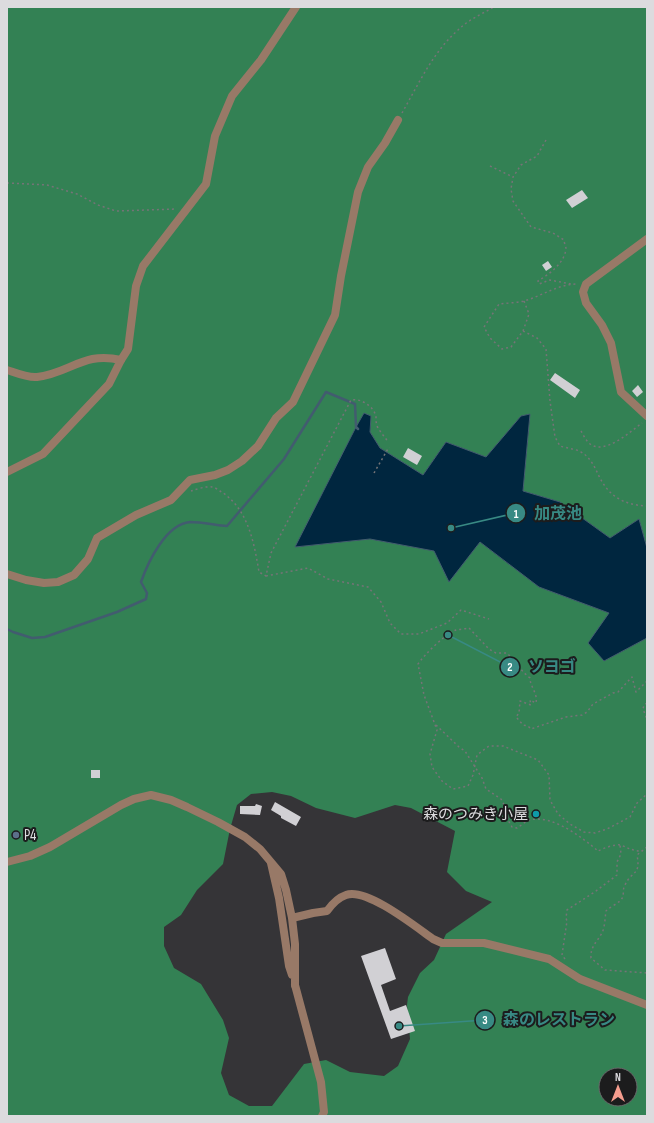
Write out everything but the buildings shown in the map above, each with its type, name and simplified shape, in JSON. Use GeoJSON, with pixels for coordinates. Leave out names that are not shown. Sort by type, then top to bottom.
{"type":"FeatureCollection","features":[{"type":"Feature","properties":{"kind":"street"},"geometry":{"type":"LineString","coordinates":[[7,472],[43,454],[109,384],[128,349],[136,286],[143,266],[206,184],[215,136],[232,96],[261,60],[296,7]]}},
{"type":"Feature","properties":{"kind":"street"},"geometry":{"type":"LineString","coordinates":[[7,574],[26,580],[44,583],[58,582],[74,575],[88,559],[97,538],[136,514],[171,500],[190,480],[215,475],[228,470],[242,461],[258,446],[276,418],[293,402],[335,315],[341,276],[358,192],[368,167],[385,143],[398,120]]}},
{"type":"Feature","properties":{"kind":"street"},"geometry":{"type":"LineString","coordinates":[[647,239],[586,284],[583,292],[586,303],[602,325],[611,342],[622,392],[647,416]]}},
{"type":"Feature","properties":{"kind":"street"},"geometry":{"type":"LineString","coordinates":[[7,370],[35,377],[55,373],[77,362],[96,358],[121,360]]}},
{"type":"Feature","properties":{"kind":"street"},"geometry":{"type":"LineString","coordinates":[[7,862],[30,856],[50,847],[121,805],[134,799],[152,795],[171,800],[218,822],[245,837],[270,860],[281,874],[292,918],[295,944],[295,985]]}},
{"type":"Feature","properties":{"kind":"street"},"geometry":{"type":"LineString","coordinates":[[270,860],[280,898],[289,966],[321,1082],[324,1112],[322,1116]]}},
{"type":"Feature","properties":{"kind":"street"},"geometry":{"type":"LineString","coordinates":[[292,918],[327,911],[334,901],[347,894],[361,896],[383,904],[433,939],[442,943],[484,943],[549,959],[580,979],[647,1005]]}},
{"type":"Feature","properties":{"kind":"path"},"geometry":{"type":"LineString","coordinates":[[398,120],[438,51],[458,30],[494,7]]}},
{"type":"Feature","properties":{"kind":"path"},"geometry":{"type":"LineString","coordinates":[[546,140],[537,156],[521,165],[513,176],[511,189],[513,201],[531,227],[553,234],[564,240],[566,249],[562,260],[551,272],[538,281],[540,284],[550,280],[572,284],[586,284]]}},
{"type":"Feature","properties":{"kind":"path"},"geometry":{"type":"LineString","coordinates":[[490,166],[513,176]]}},
{"type":"Feature","properties":{"kind":"path"},"geometry":{"type":"LineString","coordinates":[[7,183],[47,185],[77,194],[98,205],[116,211],[188,209]]}},
{"type":"Feature","properties":{"kind":"path"},"geometry":{"type":"LineString","coordinates":[[524,301],[529,314],[523,331],[511,347],[502,349],[490,338],[484,327],[499,304],[524,301],[552,289],[572,284]]}},
{"type":"Feature","properties":{"kind":"path"},"geometry":{"type":"LineString","coordinates":[[523,331],[537,338],[546,349],[555,437],[560,446],[581,452],[594,464],[603,486],[610,494],[623,502],[639,506],[647,506]]}},
{"type":"Feature","properties":{"kind":"path"},"geometry":{"type":"LineString","coordinates":[[266,576],[271,553],[351,400],[357,399],[366,403],[373,410],[377,425],[388,442]]}},
{"type":"Feature","properties":{"kind":"path"},"geometry":{"type":"LineString","coordinates":[[581,430],[590,444],[599,447],[608,446],[647,420]]}},
{"type":"Feature","properties":{"kind":"path"},"geometry":{"type":"LineString","coordinates":[[374,473],[389,447]]}},
{"type":"Feature","properties":{"kind":"path"},"geometry":{"type":"LineString","coordinates":[[190,492],[196,489],[212,487],[228,496],[245,518],[254,543],[259,572],[266,576],[308,568],[328,579],[368,587],[380,602],[390,623],[401,634],[419,634],[447,623],[461,610],[489,619]]}},
{"type":"Feature","properties":{"kind":"path"},"geometry":{"type":"LineString","coordinates":[[647,681],[636,692],[632,677],[618,692],[613,693],[593,704],[587,712],[582,715],[566,717],[531,729],[528,726],[522,725],[516,717],[519,713],[520,701],[531,705],[530,700],[536,703],[537,698],[530,682],[530,678],[507,654],[496,654],[489,649],[469,628],[456,630],[432,647],[423,656],[418,664],[424,695],[437,730],[430,754],[432,767],[442,781],[453,789],[468,786],[474,775],[477,755],[489,746],[503,746],[538,760],[549,775],[550,800],[558,814],[570,824],[584,832],[595,833],[607,829],[630,817],[637,803],[647,794]]}},
{"type":"Feature","properties":{"kind":"path"},"geometry":{"type":"LineString","coordinates":[[647,703],[644,705],[643,709],[647,719]]}},
{"type":"Feature","properties":{"kind":"path"},"geometry":{"type":"LineString","coordinates":[[435,723],[459,748],[465,751],[475,766],[486,789],[501,799],[508,812],[508,820],[512,827],[517,828],[528,820],[540,819],[557,824],[583,838],[598,851],[620,845],[635,851],[641,851]]}},
{"type":"Feature","properties":{"kind":"path"},"geometry":{"type":"LineString","coordinates":[[566,961],[562,955],[567,921],[567,910],[617,875],[617,862],[621,854],[620,845]]}},
{"type":"Feature","properties":{"kind":"path"},"geometry":{"type":"LineString","coordinates":[[647,847],[637,855],[639,864],[636,872],[629,878],[624,886],[624,894],[621,900],[606,911],[603,932],[590,952],[591,958],[605,970],[647,973]]}},
{"type":"Feature","properties":{"kind":"green space"},"geometry":{"type":"Polygon","coordinates":[[[7,7],[647,7],[647,548],[639,519],[610,538],[560,502],[523,491],[530,414],[521,416],[486,457],[446,442],[423,475],[380,448],[370,432],[371,416],[296,547],[370,539],[435,551],[449,581],[480,542],[539,587],[609,613],[604,661],[647,638],[647,1116],[7,1116],[7,7]],[[272,792],[251,794],[237,805],[230,829],[223,864],[197,890],[181,915],[164,927],[164,946],[174,968],[201,984],[223,1020],[229,1038],[221,1073],[229,1095],[249,1106],[272,1106],[304,1064],[326,1060],[350,1072],[384,1076],[398,1066],[410,1039],[407,1005],[408,997],[420,973],[434,960],[446,934],[492,902],[466,891],[447,872],[455,831],[411,808],[395,805],[355,818],[316,808],[291,796],[272,792]]]}},
{"type":"Feature","properties":{"kind":"water"},"geometry":{"type":"Polygon","coordinates":[[[364,413],[371,416],[370,432],[380,448],[423,475],[446,442],[486,457],[521,416],[530,414],[523,491],[560,502],[610,538],[639,519],[647,548],[647,638],[604,661],[588,643],[609,613],[539,587],[480,542],[449,582],[434,551],[370,539],[295,547],[364,413]]]}},
{"type":"Feature","properties":{"kind":"waterway"},"geometry":{"type":"LineString","coordinates":[[7,629],[32,638],[45,637],[117,612],[146,599],[147,593],[141,582],[148,564],[159,545],[173,529],[181,524],[199,522],[227,526],[284,459],[326,392],[355,404],[356,427],[358,429]]}},
{"type":"Feature","properties":{"kind":"place","name":"加茂池"},"geometry":{"type":"Point","coordinates":[451,528]}},
{"type":"Feature","properties":{"kind":"place","name":"ソヨゴ"},"geometry":{"type":"Point","coordinates":[448,635]}},
{"type":"Feature","properties":{"kind":"place","name":"森のつみき小屋"},"geometry":{"type":"Point","coordinates":[536,814]}},
{"type":"Feature","properties":{"kind":"place","name":"P4"},"geometry":{"type":"Point","coordinates":[16,835]}},
{"type":"Feature","properties":{"kind":"place","name":"森のレストラン"},"geometry":{"type":"Point","coordinates":[399,1026]}}]}
